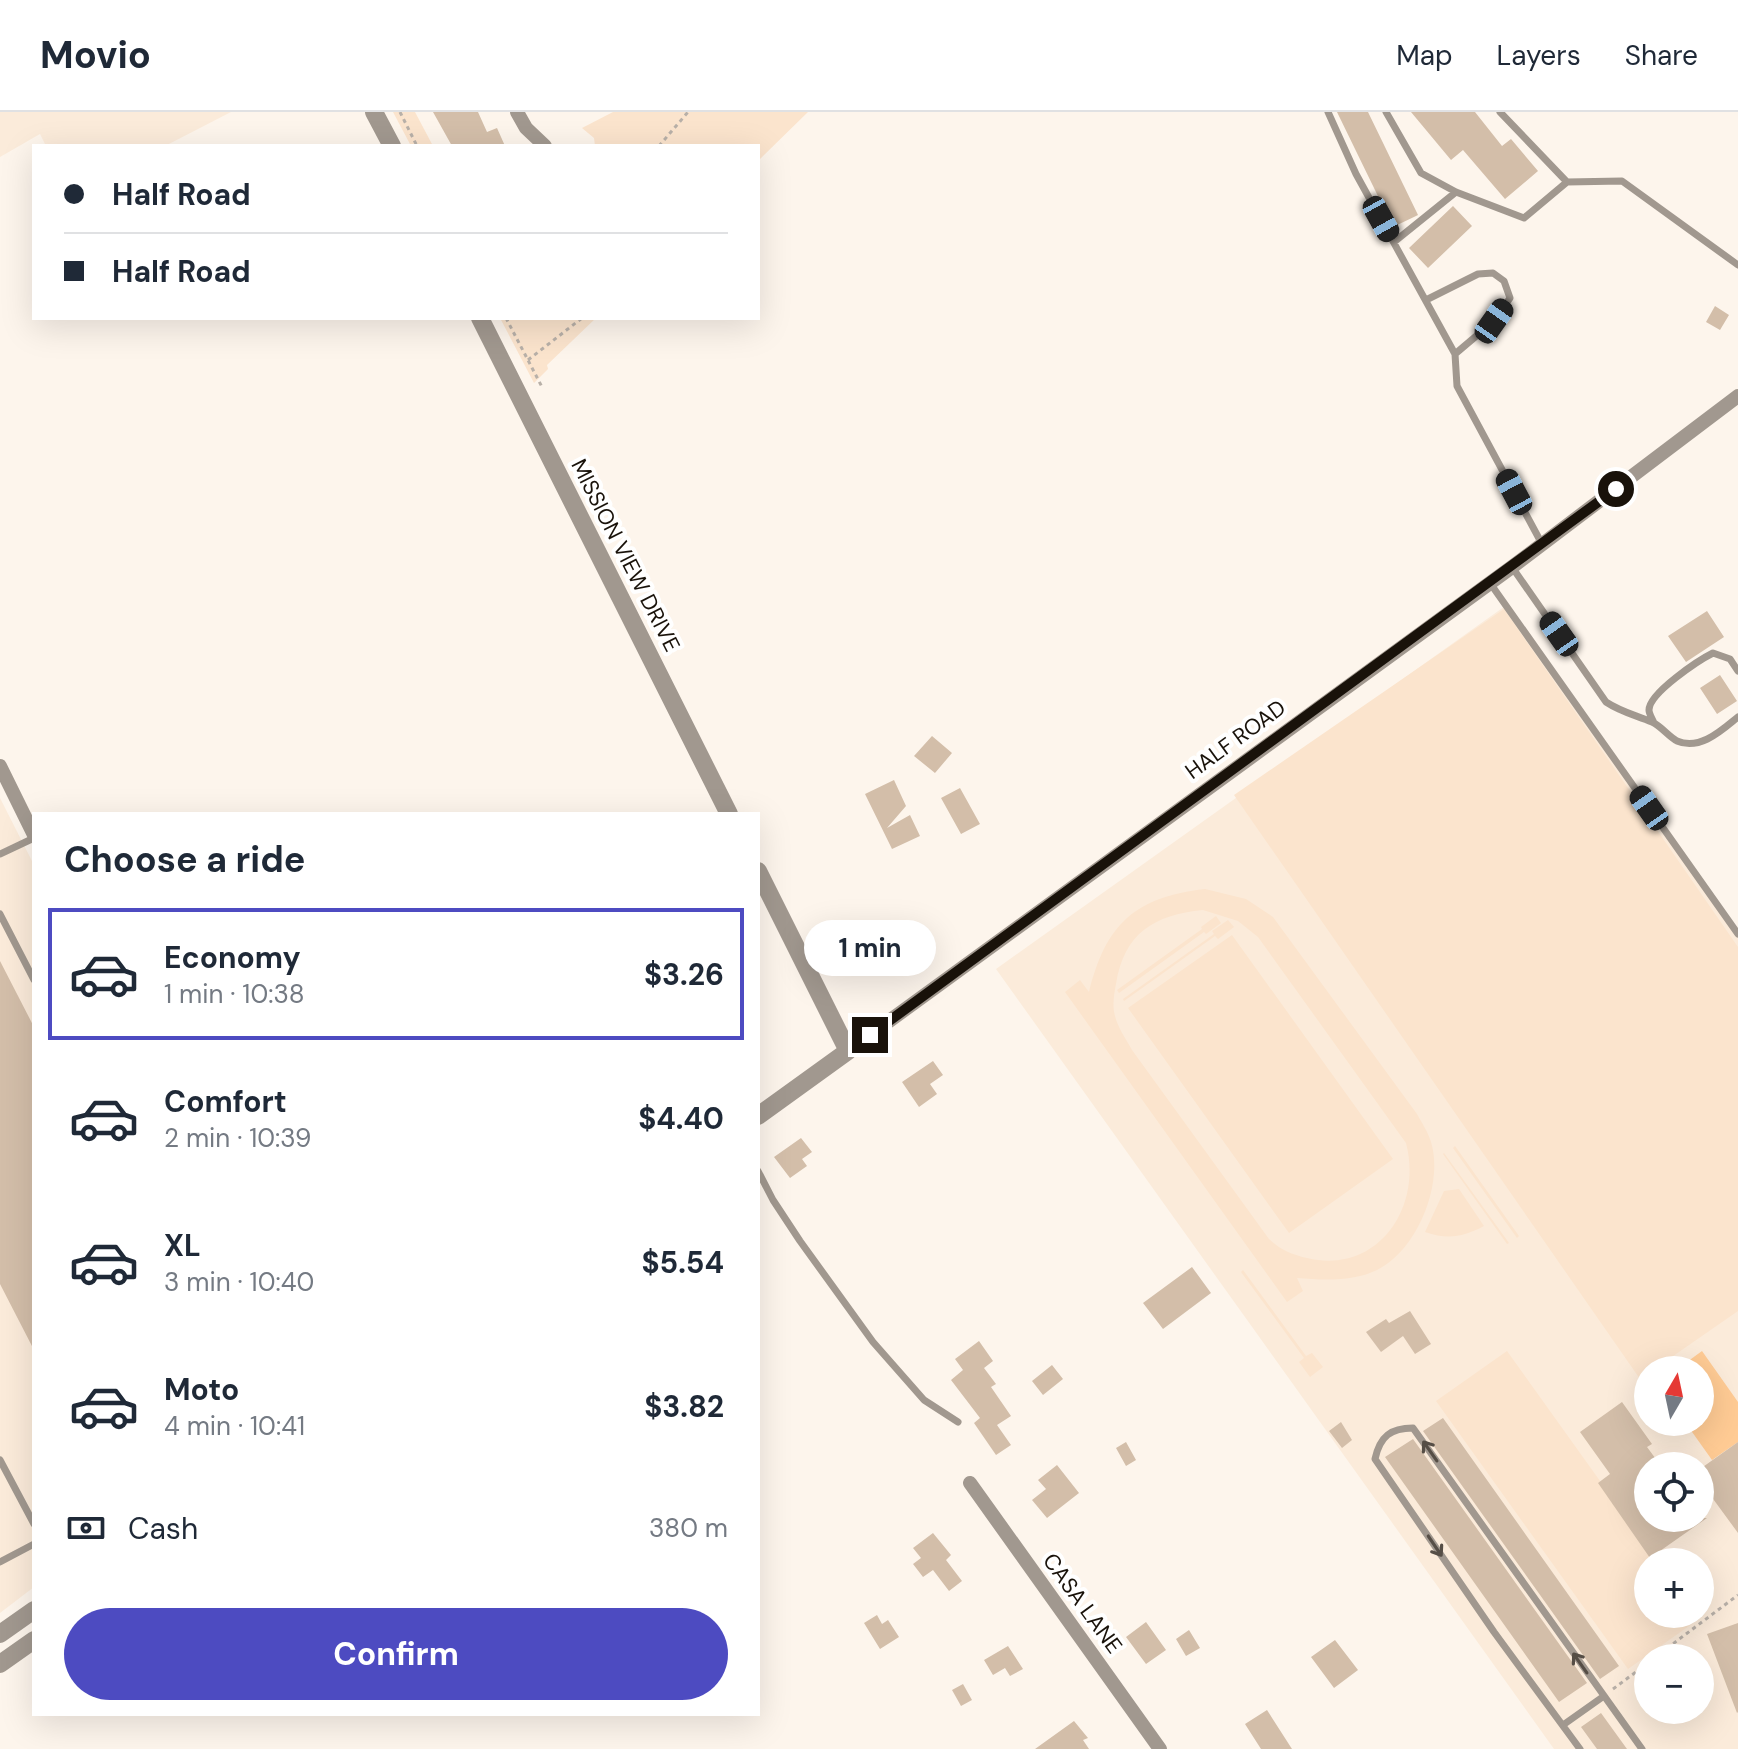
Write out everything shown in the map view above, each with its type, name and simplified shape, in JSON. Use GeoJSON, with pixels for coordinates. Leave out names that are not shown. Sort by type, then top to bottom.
{"type":"FeatureCollection","features":[{"type":"Feature","properties":{"kind":"street"},"geometry":{"type":"LineString","coordinates":[[374,112],[391,144]]}},
{"type":"Feature","properties":{"kind":"street"},"geometry":{"type":"LineString","coordinates":[[517,112],[526,128],[543,144]]}},
{"type":"Feature","properties":{"kind":"street","name":"MISSION VIEW DRIVE"},"geometry":{"type":"LineString","coordinates":[[481,320],[728,812]]}},
{"type":"Feature","properties":{"kind":"street","name":"HALF ROAD"},"geometry":{"type":"LineString","coordinates":[[760,1115],[1512,567],[1738,396]]}},
{"type":"Feature","properties":{"kind":"street"},"geometry":{"type":"LineString","coordinates":[[0,766],[32,832]]}},
{"type":"Feature","properties":{"kind":"street"},"geometry":{"type":"LineString","coordinates":[[760,875],[848,1051]]}},
{"type":"Feature","properties":{"kind":"street","name":"CASA LANE"},"geometry":{"type":"LineString","coordinates":[[970,1483],[1160,1749]]}},
{"type":"Feature","properties":{"kind":"street"},"geometry":{"type":"LineString","coordinates":[[0,1634],[32,1611]]}},
{"type":"Feature","properties":{"kind":"street"},"geometry":{"type":"LineString","coordinates":[[0,1664],[32,1641]]}},
{"type":"Feature","properties":{"kind":"lane"},"geometry":{"type":"LineString","coordinates":[[1328,112],[1356,174],[1455,354],[1457,386],[1542,544]]}},
{"type":"Feature","properties":{"kind":"lane"},"geometry":{"type":"LineString","coordinates":[[1386,112],[1421,173],[1456,192],[1524,218],[1567,182],[1622,181],[1738,265]]}},
{"type":"Feature","properties":{"kind":"lane"},"geometry":{"type":"LineString","coordinates":[[1500,112],[1567,182]]}},
{"type":"Feature","properties":{"kind":"lane"},"geometry":{"type":"LineString","coordinates":[[1394,242],[1456,192]]}},
{"type":"Feature","properties":{"kind":"lane"},"geometry":{"type":"LineString","coordinates":[[1426,300],[1478,274],[1493,273],[1504,281],[1510,298],[1494,321],[1455,354]]}},
{"type":"Feature","properties":{"kind":"lane"},"geometry":{"type":"LineString","coordinates":[[1512,567],[1606,702],[1619,711],[1654,723],[1678,742],[1693,743],[1712,738],[1738,717]]}},
{"type":"Feature","properties":{"kind":"lane"},"geometry":{"type":"LineString","coordinates":[[1490,583],[1738,934]]}},
{"type":"Feature","properties":{"kind":"lane"},"geometry":{"type":"LineString","coordinates":[[1654,723],[1649,709],[1654,698],[1700,660],[1713,653],[1730,659],[1738,671]]}},
{"type":"Feature","properties":{"kind":"lane"},"geometry":{"type":"LineString","coordinates":[[0,854],[32,837]]}},
{"type":"Feature","properties":{"kind":"lane"},"geometry":{"type":"LineString","coordinates":[[0,914],[32,976]]}},
{"type":"Feature","properties":{"kind":"lane"},"geometry":{"type":"LineString","coordinates":[[760,1175],[780,1210],[873,1342],[924,1400],[958,1422]]}},
{"type":"Feature","properties":{"kind":"lane"},"geometry":{"type":"LineString","coordinates":[[1580,1749],[1494,1632],[1375,1459],[1378,1445],[1397,1428],[1413,1428],[1642,1749]]}},
{"type":"Feature","properties":{"kind":"lane"},"geometry":{"type":"LineString","coordinates":[[0,1460],[32,1520]]}},
{"type":"Feature","properties":{"kind":"lane"},"geometry":{"type":"LineString","coordinates":[[0,1562],[32,1545]]}},
{"type":"Feature","properties":{"kind":"lane"},"geometry":{"type":"LineString","coordinates":[[1563,1725],[1604,1696]]}},
{"type":"Feature","properties":{"kind":"path"},"geometry":{"type":"LineString","coordinates":[[400,112],[416,144]]}},
{"type":"Feature","properties":{"kind":"path"},"geometry":{"type":"LineString","coordinates":[[661,144],[688,112]]}},
{"type":"Feature","properties":{"kind":"path"},"geometry":{"type":"LineString","coordinates":[[507,320],[542,387]]}},
{"type":"Feature","properties":{"kind":"path"},"geometry":{"type":"LineString","coordinates":[[528,360],[579,320]]}},
{"type":"Feature","properties":{"kind":"path"},"geometry":{"type":"LineString","coordinates":[[1673,1644],[1738,1595]]}},
{"type":"Feature","properties":{"kind":"path"},"geometry":{"type":"LineString","coordinates":[[1604,1696],[1634,1674]]}},
{"type":"Feature","properties":{"kind":"shaded area"},"geometry":{"type":"Polygon","coordinates":[[[0,112],[231,112],[169,144],[45,144],[40,134],[0,157],[0,112]]]}},
{"type":"Feature","properties":{"kind":"shaded area"},"geometry":{"type":"Polygon","coordinates":[[[393,112],[415,112],[432,144],[410,144],[393,112]]]}},
{"type":"Feature","properties":{"kind":"shaded area"},"geometry":{"type":"Polygon","coordinates":[[[613,112],[808,112],[760,159],[760,144],[595,144],[594,138],[582,128],[613,112]]]}},
{"type":"Feature","properties":{"kind":"shaded area"},"geometry":{"type":"Polygon","coordinates":[[[501,320],[594,320],[547,365],[548,369],[534,383],[501,320]]]}},
{"type":"Feature","properties":{"kind":"shaded area"},"geometry":{"type":"Polygon","coordinates":[[[1508,604],[1738,930],[1738,1749],[1554,1749],[996,969],[1508,604]]]}},
{"type":"Feature","properties":{"kind":"shaded area"},"geometry":{"type":"Polygon","coordinates":[[[1504,609],[1738,947],[1738,1311],[1673,1356],[1634,1356],[1634,1370],[1234,795],[1504,609]]]}},
{"type":"Feature","properties":{"kind":"shaded area"},"geometry":{"type":"Polygon","coordinates":[[[0,798],[32,861],[32,1589],[0,1613],[0,798]]]}},
{"type":"Feature","properties":{"kind":"shaded area"},"geometry":{"type":"Polygon","coordinates":[[[1205,889],[1246,899],[1273,917],[1427,1131],[1434,1159],[1434,1177],[1424,1215],[1404,1248],[1377,1270],[1348,1278],[1297,1278],[1303,1291],[1287,1302],[1065,992],[1080,980],[1089,992],[1104,948],[1127,918],[1142,907],[1181,893],[1205,889]],[[1203,910],[1170,916],[1144,930],[1134,939],[1120,966],[1114,1000],[1116,1020],[1132,1050],[1269,1239],[1286,1251],[1307,1258],[1332,1261],[1355,1256],[1374,1246],[1390,1231],[1401,1212],[1408,1190],[1410,1167],[1406,1143],[1258,937],[1238,921],[1203,910]]]}},
{"type":"Feature","properties":{"kind":"shaded area"},"geometry":{"type":"Polygon","coordinates":[[[1216,916],[1221,923],[1119,993],[1117,990],[1216,916]]]}},
{"type":"Feature","properties":{"kind":"shaded area"},"geometry":{"type":"Polygon","coordinates":[[[1228,920],[1234,927],[1218,939],[1215,936],[1124,1001],[1214,934],[1212,931],[1228,920]]]}},
{"type":"Feature","properties":{"kind":"shaded area"},"geometry":{"type":"Polygon","coordinates":[[[1232,935],[1393,1159],[1289,1233],[1128,1008],[1232,935]]]}},
{"type":"Feature","properties":{"kind":"shaded area"},"geometry":{"type":"Polygon","coordinates":[[[1455,1146],[1519,1236],[1517,1238],[1453,1148],[1455,1146]]]}},
{"type":"Feature","properties":{"kind":"shaded area"},"geometry":{"type":"Polygon","coordinates":[[[1444,1153],[1509,1243],[1507,1244],[1444,1153]]]}},
{"type":"Feature","properties":{"kind":"shaded area"},"geometry":{"type":"Polygon","coordinates":[[[1459,1189],[1484,1226],[1455,1236],[1425,1232],[1444,1191],[1459,1189]]]}},
{"type":"Feature","properties":{"kind":"shaded area"},"geometry":{"type":"Polygon","coordinates":[[[1243,1270],[1306,1356],[1312,1353],[1323,1367],[1310,1377],[1299,1362],[1304,1358],[1241,1272],[1243,1270]]]}},
{"type":"Feature","properties":{"kind":"shaded area"},"geometry":{"type":"Polygon","coordinates":[[[1507,1351],[1648,1548],[1634,1548],[1634,1628],[1686,1628],[1664,1644],[1634,1644],[1634,1665],[1628,1669],[1436,1401],[1507,1351]]]}},
{"type":"Feature","properties":{"kind":"shaded area"},"geometry":{"type":"Polygon","coordinates":[[[1714,1368],[1738,1402],[1738,1442],[1714,1459],[1714,1452],[1706,1452],[1695,1436],[1714,1436],[1714,1368]]]}},
{"type":"Feature","properties":{"kind":"building"},"geometry":{"type":"Polygon","coordinates":[[[433,112],[478,112],[487,132],[497,128],[504,144],[451,144],[433,112]]]}},
{"type":"Feature","properties":{"kind":"building"},"geometry":{"type":"Polygon","coordinates":[[[1337,112],[1368,112],[1418,215],[1393,227],[1337,112]]]}},
{"type":"Feature","properties":{"kind":"building"},"geometry":{"type":"Polygon","coordinates":[[[1411,112],[1475,112],[1502,146],[1511,139],[1538,171],[1505,199],[1463,150],[1451,160],[1411,112]]]}},
{"type":"Feature","properties":{"kind":"building"},"geometry":{"type":"Polygon","coordinates":[[[1453,206],[1472,226],[1428,268],[1409,248],[1453,206]]]}},
{"type":"Feature","properties":{"kind":"building"},"geometry":{"type":"Polygon","coordinates":[[[1715,306],[1729,315],[1720,330],[1706,322],[1715,306]]]}},
{"type":"Feature","properties":{"kind":"building"},"geometry":{"type":"Polygon","coordinates":[[[1707,611],[1724,637],[1686,662],[1668,636],[1707,611]]]}},
{"type":"Feature","properties":{"kind":"building"},"geometry":{"type":"Polygon","coordinates":[[[1720,675],[1737,701],[1717,714],[1700,688],[1720,675]]]}},
{"type":"Feature","properties":{"kind":"building"},"geometry":{"type":"Polygon","coordinates":[[[932,736],[952,753],[935,773],[914,756],[932,736]]]}},
{"type":"Feature","properties":{"kind":"building"},"geometry":{"type":"Polygon","coordinates":[[[894,780],[906,806],[887,828],[910,815],[920,836],[892,849],[865,794],[894,780]]]}},
{"type":"Feature","properties":{"kind":"building"},"geometry":{"type":"Polygon","coordinates":[[[960,788],[980,824],[961,834],[941,798],[960,788]]]}},
{"type":"Feature","properties":{"kind":"building"},"geometry":{"type":"Polygon","coordinates":[[[0,961],[32,1023],[32,1346],[0,1284],[0,961]]]}},
{"type":"Feature","properties":{"kind":"building"},"geometry":{"type":"Polygon","coordinates":[[[933,1061],[943,1075],[930,1084],[937,1094],[919,1107],[902,1082],[933,1061]]]}},
{"type":"Feature","properties":{"kind":"building"},"geometry":{"type":"Polygon","coordinates":[[[801,1138],[812,1152],[802,1159],[807,1166],[790,1178],[774,1157],[801,1138]]]}},
{"type":"Feature","properties":{"kind":"building"},"geometry":{"type":"Polygon","coordinates":[[[1192,1267],[1211,1293],[1163,1329],[1143,1303],[1192,1267]]]}},
{"type":"Feature","properties":{"kind":"building"},"geometry":{"type":"Polygon","coordinates":[[[1410,1311],[1431,1344],[1415,1354],[1403,1336],[1381,1352],[1366,1332],[1386,1319],[1389,1323],[1410,1311]]]}},
{"type":"Feature","properties":{"kind":"building"},"geometry":{"type":"Polygon","coordinates":[[[979,1341],[993,1361],[984,1368],[996,1384],[991,1387],[1011,1416],[997,1425],[1011,1445],[996,1455],[974,1423],[980,1418],[951,1380],[963,1370],[955,1359],[979,1341]]]}},
{"type":"Feature","properties":{"kind":"building"},"geometry":{"type":"Polygon","coordinates":[[[1052,1365],[1063,1379],[1043,1395],[1032,1381],[1052,1365]]]}},
{"type":"Feature","properties":{"kind":"building"},"geometry":{"type":"Polygon","coordinates":[[[1622,1402],[1634,1419],[1634,1436],[1646,1436],[1652,1444],[1647,1447],[1651,1452],[1634,1452],[1634,1532],[1687,1532],[1664,1548],[1643,1548],[1598,1483],[1610,1474],[1580,1432],[1622,1402]]]}},
{"type":"Feature","properties":{"kind":"building"},"geometry":{"type":"Polygon","coordinates":[[[1443,1418],[1619,1666],[1600,1679],[1423,1431],[1443,1418]]]}},
{"type":"Feature","properties":{"kind":"building"},"geometry":{"type":"Polygon","coordinates":[[[1341,1422],[1352,1440],[1342,1448],[1329,1431],[1341,1422]]]}},
{"type":"Feature","properties":{"kind":"building"},"geometry":{"type":"Polygon","coordinates":[[[1413,1439],[1587,1683],[1559,1702],[1385,1457],[1413,1439]]]}},
{"type":"Feature","properties":{"kind":"building"},"geometry":{"type":"Polygon","coordinates":[[[1126,1442],[1136,1460],[1126,1466],[1116,1448],[1126,1442]]]}},
{"type":"Feature","properties":{"kind":"building"},"geometry":{"type":"Polygon","coordinates":[[[1738,1442],[1738,1533],[1714,1500],[1714,1459],[1738,1442]]]}},
{"type":"Feature","properties":{"kind":"building"},"geometry":{"type":"Polygon","coordinates":[[[1057,1465],[1079,1493],[1047,1518],[1032,1500],[1046,1489],[1038,1480],[1057,1465]]]}},
{"type":"Feature","properties":{"kind":"building"},"geometry":{"type":"Polygon","coordinates":[[[933,1533],[951,1555],[946,1560],[962,1581],[949,1591],[933,1570],[923,1577],[913,1564],[921,1558],[913,1548],[933,1533]]]}},
{"type":"Feature","properties":{"kind":"building"},"geometry":{"type":"Polygon","coordinates":[[[877,1615],[882,1624],[888,1620],[899,1637],[880,1649],[864,1623],[877,1615]]]}},
{"type":"Feature","properties":{"kind":"building"},"geometry":{"type":"Polygon","coordinates":[[[1146,1622],[1166,1650],[1146,1664],[1126,1637],[1146,1622]]]}},
{"type":"Feature","properties":{"kind":"building"},"geometry":{"type":"Polygon","coordinates":[[[1738,1623],[1737,1713],[1714,1652],[1714,1644],[1711,1644],[1707,1634],[1738,1623]]]}},
{"type":"Feature","properties":{"kind":"building"},"geometry":{"type":"Polygon","coordinates":[[[1189,1630],[1200,1648],[1186,1656],[1176,1639],[1189,1630]]]}},
{"type":"Feature","properties":{"kind":"building"},"geometry":{"type":"Polygon","coordinates":[[[1335,1640],[1358,1670],[1334,1688],[1311,1657],[1335,1640]]]}},
{"type":"Feature","properties":{"kind":"building"},"geometry":{"type":"Polygon","coordinates":[[[1008,1646],[1023,1669],[1010,1676],[1005,1668],[993,1675],[984,1660],[1008,1646]]]}},
{"type":"Feature","properties":{"kind":"building"},"geometry":{"type":"Polygon","coordinates":[[[963,1684],[972,1700],[961,1706],[952,1690],[963,1684]]]}},
{"type":"Feature","properties":{"kind":"building"},"geometry":{"type":"Polygon","coordinates":[[[1267,1710],[1292,1749],[1261,1749],[1245,1724],[1267,1710]]]}},
{"type":"Feature","properties":{"kind":"building"},"geometry":{"type":"Polygon","coordinates":[[[1601,1713],[1627,1749],[1597,1749],[1581,1727],[1601,1713]]]}},
{"type":"Feature","properties":{"kind":"building"},"geometry":{"type":"Polygon","coordinates":[[[1074,1721],[1088,1738],[1083,1740],[1089,1749],[1035,1749],[1074,1721]]]}},
{"type":"Feature","properties":{"kind":"route"},"geometry":{"type":"LineString","coordinates":[[870,1035],[1616,489]]}}]}
